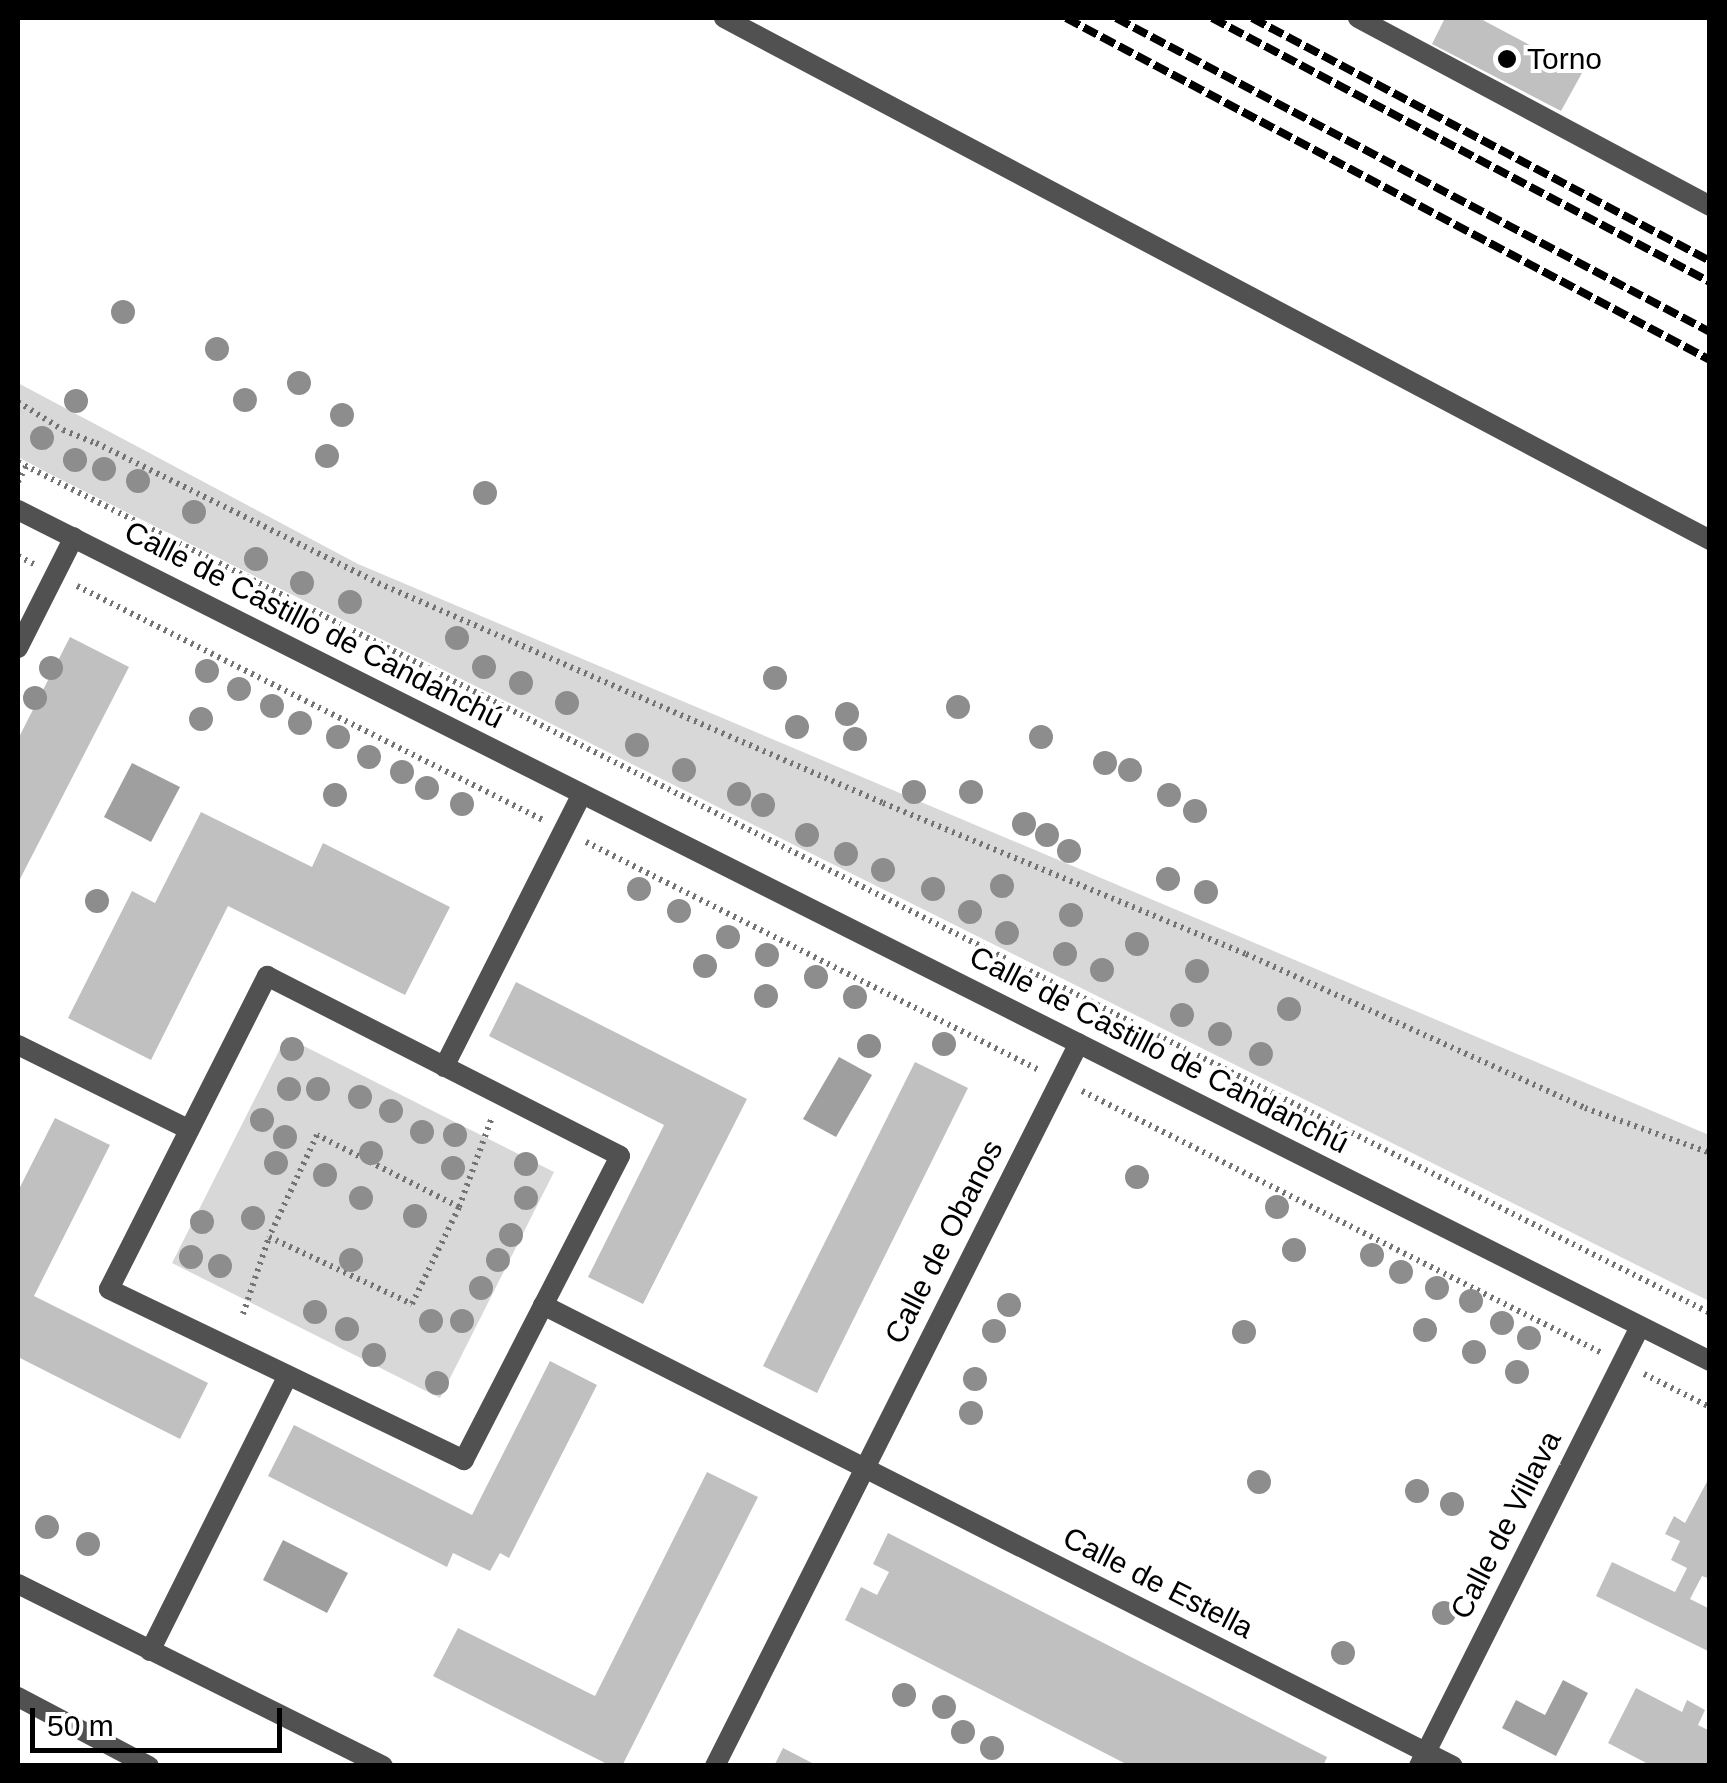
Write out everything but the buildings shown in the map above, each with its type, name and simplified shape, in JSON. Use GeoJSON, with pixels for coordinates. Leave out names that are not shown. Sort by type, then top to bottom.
{"type":"FeatureCollection","features":[{"type":"Feature","properties":{"kind":"street"},"geometry":{"type":"LineString","coordinates":[[724,18],[1710,540]]}},
{"type":"Feature","properties":{"kind":"street"},"geometry":{"type":"LineString","coordinates":[[1358,18],[1710,206]]}},
{"type":"Feature","properties":{"kind":"street","name":"Calle de Castillo de Candanchú"},"geometry":{"type":"LineString","coordinates":[[19,514],[74,537],[1710,1361]]}},
{"type":"Feature","properties":{"kind":"street"},"geometry":{"type":"LineString","coordinates":[[18,648],[74,537]]}},
{"type":"Feature","properties":{"kind":"street"},"geometry":{"type":"LineString","coordinates":[[444,1066],[582,794]]}},
{"type":"Feature","properties":{"kind":"street"},"geometry":{"type":"LineString","coordinates":[[266,976],[444,1066],[620,1156],[464,1460],[109,1289],[266,976]]}},
{"type":"Feature","properties":{"kind":"street","name":"Calle de Obanos"},"geometry":{"type":"LineString","coordinates":[[715,1766],[1078,1043]]}},
{"type":"Feature","properties":{"kind":"street"},"geometry":{"type":"LineString","coordinates":[[18,1045],[188,1129]]}},
{"type":"Feature","properties":{"kind":"street"},"geometry":{"type":"LineString","coordinates":[[543,1306],[864,1468]]}},
{"type":"Feature","properties":{"kind":"street","name":"Calle de Villava"},"geometry":{"type":"LineString","coordinates":[[1422,1759],[1640,1326]]}},
{"type":"Feature","properties":{"kind":"street"},"geometry":{"type":"LineString","coordinates":[[150,1651],[288,1376]]}},
{"type":"Feature","properties":{"kind":"street","name":"Calle de Estella"},"geometry":{"type":"LineString","coordinates":[[864,1468],[1422,1759]]}},
{"type":"Feature","properties":{"kind":"street"},"geometry":{"type":"LineString","coordinates":[[18,1584],[383,1766]]}},
{"type":"Feature","properties":{"kind":"street"},"geometry":{"type":"LineString","coordinates":[[18,1698],[149,1766]]}},
{"type":"Feature","properties":{"kind":"street"},"geometry":{"type":"LineString","coordinates":[[1422,1759],[1453,1766]]}},
{"type":"Feature","properties":{"kind":"path"},"geometry":{"type":"LineString","coordinates":[[18,402],[62,430],[96,443],[378,583],[883,803],[1246,954],[1585,1108],[1710,1153]]}},
{"type":"Feature","properties":{"kind":"path"},"geometry":{"type":"LineString","coordinates":[[18,482],[22,464],[1710,1313]]}},
{"type":"Feature","properties":{"kind":"path"},"geometry":{"type":"LineString","coordinates":[[119,607],[538,817]]}},
{"type":"Feature","properties":{"kind":"path"},"geometry":{"type":"LineString","coordinates":[[592,845],[1014,1057]]}},
{"type":"Feature","properties":{"kind":"path"},"geometry":{"type":"LineString","coordinates":[[1087,1094],[1601,1353]]}},
{"type":"Feature","properties":{"kind":"path"},"geometry":{"type":"LineString","coordinates":[[268,1236],[412,1304],[459,1207],[491,1120]]}},
{"type":"Feature","properties":{"kind":"path"},"geometry":{"type":"LineString","coordinates":[[243,1314],[268,1236],[317,1135],[459,1207]]}},
{"type":"Feature","properties":{"kind":"path"},"geometry":{"type":"LineString","coordinates":[[1650,1377],[1710,1407]]}},
{"type":"Feature","properties":{"kind":"shaded area"},"geometry":{"type":"Polygon","coordinates":[[[18,383],[358,564],[1709,1135],[1709,1301],[18,457],[18,383]]]}},
{"type":"Feature","properties":{"kind":"shaded area"},"geometry":{"type":"Polygon","coordinates":[[[132,763],[180,787],[151,842],[104,817],[132,763]]]}},
{"type":"Feature","properties":{"kind":"shaded area"},"geometry":{"type":"Polygon","coordinates":[[[286,1037],[554,1172],[440,1398],[172,1263],[286,1037]]]}},
{"type":"Feature","properties":{"kind":"shaded area"},"geometry":{"type":"Polygon","coordinates":[[[839,1057],[872,1075],[836,1137],[803,1119],[839,1057]]]}},
{"type":"Feature","properties":{"kind":"shaded area"},"geometry":{"type":"Polygon","coordinates":[[[283,1540],[348,1573],[327,1613],[263,1580],[283,1540]]]}},
{"type":"Feature","properties":{"kind":"shaded area"},"geometry":{"type":"Polygon","coordinates":[[[1563,1680],[1588,1693],[1556,1756],[1502,1728],[1516,1700],[1545,1715],[1563,1680]]]}},
{"type":"Feature","properties":{"kind":"railway"},"geometry":{"type":"LineString","coordinates":[[1066,18],[1710,360]]}},
{"type":"Feature","properties":{"kind":"railway"},"geometry":{"type":"LineString","coordinates":[[1116,18],[1710,332]]}},
{"type":"Feature","properties":{"kind":"railway"},"geometry":{"type":"LineString","coordinates":[[1212,18],[1710,282]]}},
{"type":"Feature","properties":{"kind":"railway"},"geometry":{"type":"LineString","coordinates":[[1252,18],[1710,261]]}},
{"type":"Feature","properties":{"kind":"place","name":"Torno"},"geometry":{"type":"Point","coordinates":[1507,59]}}]}
